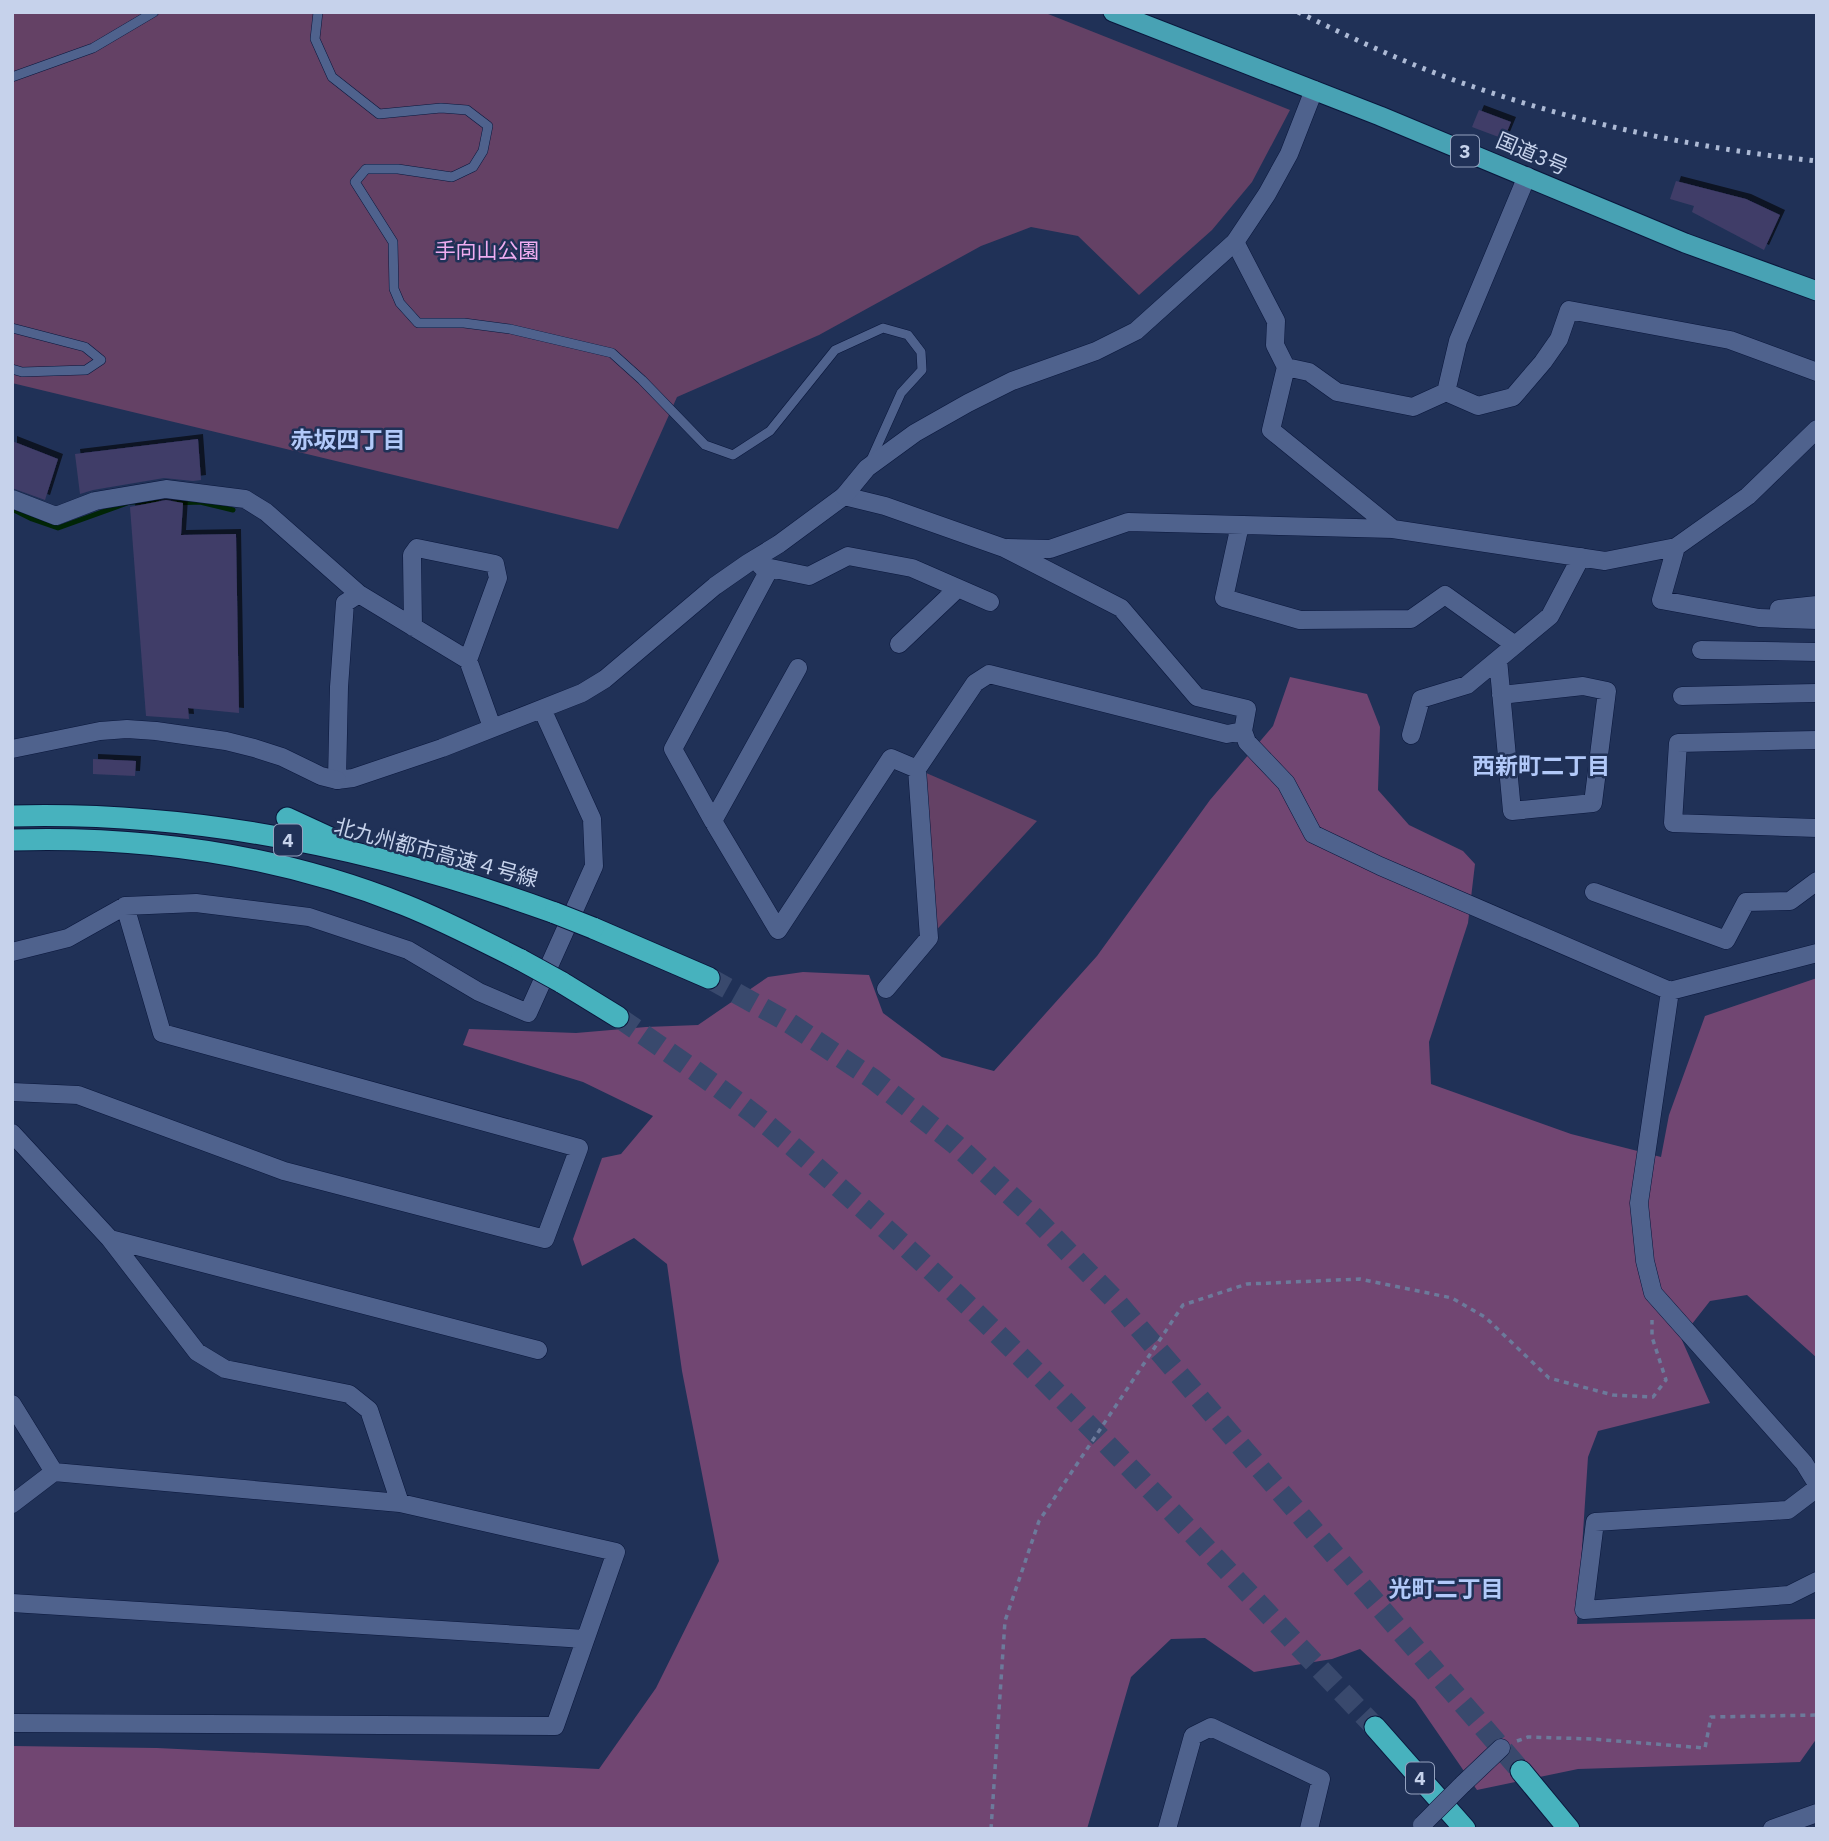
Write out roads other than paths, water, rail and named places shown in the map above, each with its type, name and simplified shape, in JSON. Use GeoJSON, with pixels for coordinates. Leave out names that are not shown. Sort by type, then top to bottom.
{"type":"FeatureCollection","features":[{"type":"Feature","properties":{"kind":"highway","name":"国道3号"},"geometry":{"type":"LineString","coordinates":[[1113,12],[1527,176],[1685,243],[1817,291]]}},
{"type":"Feature","properties":{"kind":"highway","name":"北九州都市高速４号線"},"geometry":{"type":"LineString","coordinates":[[12,816],[53,815],[167,821],[274,837],[378,860],[498,892],[593,928],[709,978]]}},
{"type":"Feature","properties":{"kind":"highway"},"geometry":{"type":"LineString","coordinates":[[287,818],[378,860]]}},
{"type":"Feature","properties":{"kind":"highway","name":"4"},"geometry":{"type":"LineString","coordinates":[[12,840],[58,838],[171,846],[243,857],[300,870],[404,905],[458,928],[561,982],[618,1017]]}},
{"type":"Feature","properties":{"kind":"highway","name":"4"},"geometry":{"type":"LineString","coordinates":[[1375,1727],[1465,1829]]}},
{"type":"Feature","properties":{"kind":"highway"},"geometry":{"type":"LineString","coordinates":[[1521,1771],[1569,1829]]}},
{"type":"Feature","properties":{"kind":"street"},"geometry":{"type":"LineString","coordinates":[[12,749],[100,731],[156,731],[226,741],[254,748],[337,780],[353,778],[429,752],[582,693],[605,679],[715,586],[845,496],[867,468],[915,433],[1012,381],[1096,351],[1136,331],[1235,242],[1267,194],[1289,154],[1314,90]]}},
{"type":"Feature","properties":{"kind":"street"},"geometry":{"type":"LineString","coordinates":[[1447,392],[1458,341],[1527,176]]}},
{"type":"Feature","properties":{"kind":"street"},"geometry":{"type":"LineString","coordinates":[[1235,242],[1276,321],[1275,345],[1286,367],[1271,430],[1393,529]]}},
{"type":"Feature","properties":{"kind":"street"},"geometry":{"type":"LineString","coordinates":[[1286,367],[1309,372],[1337,392],[1413,407],[1447,392],[1478,406],[1513,397],[1559,339],[1569,310],[1730,340],[1817,372]]}},
{"type":"Feature","properties":{"kind":"street"},"geometry":{"type":"LineString","coordinates":[[1004,548],[1050,549],[1128,522],[1393,529],[1605,561],[1676,547],[1748,496],[1817,429]]}},
{"type":"Feature","properties":{"kind":"street"},"geometry":{"type":"LineString","coordinates":[[12,499],[56,516],[95,501],[166,489],[245,499],[266,512],[359,594],[468,660],[492,727]]}},
{"type":"Feature","properties":{"kind":"street"},"geometry":{"type":"LineString","coordinates":[[845,496],[885,506],[1004,548],[1121,608],[1197,697],[1247,709],[1243,731],[1247,742],[1286,783],[1314,834],[1380,866],[1670,991],[1817,953]]}},
{"type":"Feature","properties":{"kind":"street"},"geometry":{"type":"LineString","coordinates":[[1240,525],[1224,597],[1300,620],[1411,619],[1445,595],[1515,645]]}},
{"type":"Feature","properties":{"kind":"street"},"geometry":{"type":"LineString","coordinates":[[1676,547],[1661,600],[1759,618],[1817,620]]}},
{"type":"Feature","properties":{"kind":"street"},"geometry":{"type":"LineString","coordinates":[[412,627],[412,555],[417,548],[495,564],[498,578],[468,660]]}},
{"type":"Feature","properties":{"kind":"street"},"geometry":{"type":"LineString","coordinates":[[748,563],[809,576],[848,556],[912,568],[990,602]]}},
{"type":"Feature","properties":{"kind":"street"},"geometry":{"type":"LineString","coordinates":[[1411,735],[1421,699],[1467,685],[1550,616],[1581,557]]}},
{"type":"Feature","properties":{"kind":"street"},"geometry":{"type":"LineString","coordinates":[[770,568],[673,749],[778,930],[891,758],[917,769]]}},
{"type":"Feature","properties":{"kind":"street"},"geometry":{"type":"LineString","coordinates":[[899,644],[958,588]]}},
{"type":"Feature","properties":{"kind":"street"},"geometry":{"type":"LineString","coordinates":[[337,780],[339,687],[345,603],[359,594]]}},
{"type":"Feature","properties":{"kind":"street"},"geometry":{"type":"LineString","coordinates":[[1734,614],[1817,605]]}},
{"type":"Feature","properties":{"kind":"street"},"geometry":{"type":"LineString","coordinates":[[1701,650],[1817,653]]}},
{"type":"Feature","properties":{"kind":"street"},"geometry":{"type":"LineString","coordinates":[[1498,659],[1501,687],[1502,701],[1512,811],[1592,803],[1607,691],[1583,686],[1515,694],[1501,695]]}},
{"type":"Feature","properties":{"kind":"street"},"geometry":{"type":"LineString","coordinates":[[713,821],[798,668]]}},
{"type":"Feature","properties":{"kind":"street"},"geometry":{"type":"LineString","coordinates":[[887,989],[929,938],[917,769],[975,683],[989,674],[1227,734],[1243,731]]}},
{"type":"Feature","properties":{"kind":"street"},"geometry":{"type":"LineString","coordinates":[[1682,696],[1817,693]]}},
{"type":"Feature","properties":{"kind":"street"},"geometry":{"type":"LineString","coordinates":[[12,952],[68,938],[125,906],[196,903],[309,917],[408,950],[479,992],[528,1013],[594,866],[592,819],[542,709]]}},
{"type":"Feature","properties":{"kind":"street"},"geometry":{"type":"LineString","coordinates":[[1817,740],[1678,743],[1673,822],[1817,828]]}},
{"type":"Feature","properties":{"kind":"street"},"geometry":{"type":"LineString","coordinates":[[1594,892],[1726,940],[1746,902],[1790,901],[1817,881]]}},
{"type":"Feature","properties":{"kind":"street"},"geometry":{"type":"LineString","coordinates":[[12,1092],[78,1095],[284,1171],[545,1239],[579,1149],[162,1033],[125,906]]}},
{"type":"Feature","properties":{"kind":"street"},"geometry":{"type":"LineString","coordinates":[[1670,991],[1639,1203],[1644,1261],[1653,1293],[1804,1463],[1817,1486],[1788,1510],[1595,1522],[1584,1610],[1789,1595],[1817,1581]]}},
{"type":"Feature","properties":{"kind":"street"},"geometry":{"type":"LineString","coordinates":[[12,1133],[110,1239],[197,1352],[225,1369],[349,1394],[369,1410],[400,1503]]}},
{"type":"Feature","properties":{"kind":"street"},"geometry":{"type":"LineString","coordinates":[[110,1239],[538,1350]]}},
{"type":"Feature","properties":{"kind":"street"},"geometry":{"type":"LineString","coordinates":[[12,1404],[54,1472]]}},
{"type":"Feature","properties":{"kind":"street"},"geometry":{"type":"LineString","coordinates":[[12,1504],[54,1472],[400,1503],[616,1552],[555,1726],[12,1723]]}},
{"type":"Feature","properties":{"kind":"street"},"geometry":{"type":"LineString","coordinates":[[12,1603],[585,1639]]}},
{"type":"Feature","properties":{"kind":"street"},"geometry":{"type":"LineString","coordinates":[[1167,1829],[1194,1737],[1211,1727],[1321,1779],[1309,1829]]}},
{"type":"Feature","properties":{"kind":"street"},"geometry":{"type":"LineString","coordinates":[[1421,1827],[1501,1748]]}},
{"type":"Feature","properties":{"kind":"street"},"geometry":{"type":"LineString","coordinates":[[1772,1829],[1817,1813]]}},
{"type":"Feature","properties":{"kind":"lane"},"geometry":{"type":"LineString","coordinates":[[12,77],[93,48],[154,12]]}},
{"type":"Feature","properties":{"kind":"lane"},"geometry":{"type":"LineString","coordinates":[[318,12],[315,39],[332,77],[379,114],[441,108],[467,110],[488,126],[483,151],[473,167],[452,177],[398,169],[366,169],[355,182],[393,242],[394,289],[400,303],[418,323],[464,323],[510,329],[612,353],[705,445],[733,455],[769,430],[835,350],[883,328],[908,335],[921,352],[922,370],[901,393],[867,468]]}},
{"type":"Feature","properties":{"kind":"lane"},"geometry":{"type":"LineString","coordinates":[[12,328],[85,347],[101,360],[86,370],[22,372],[12,369]]}},
{"type":"Feature","properties":{"kind":"waterway"},"geometry":{"type":"LineString","coordinates":[[12,509],[58,528],[130,502],[157,502]]}},
{"type":"Feature","properties":{"kind":"waterway"},"geometry":{"type":"LineString","coordinates":[[174,503],[200,502],[233,510]]}},
{"type":"Feature","properties":{"kind":"tunnel"},"geometry":{"type":"LineString","coordinates":[[709,978],[788,1022],[873,1079],[955,1144],[1035,1218],[1113,1298],[1521,1771]]}},
{"type":"Feature","properties":{"kind":"tunnel"},"geometry":{"type":"LineString","coordinates":[[618,1017],[755,1115],[927,1267],[1123,1460],[1375,1727]]}},
{"type":"Feature","properties":{"kind":"railway"},"geometry":{"type":"LineString","coordinates":[[1298,12],[1429,71],[1516,101],[1644,134],[1730,150],[1817,161]]}},
{"type":"Feature","properties":{"kind":"district","name":"赤坂四丁目"},"geometry":{"type":"Point","coordinates":[348,440]}},
{"type":"Feature","properties":{"kind":"district","name":"西新町二丁目"},"geometry":{"type":"Point","coordinates":[1541,766]}},
{"type":"Feature","properties":{"kind":"district","name":"光町二丁目"},"geometry":{"type":"Point","coordinates":[1446,1589]}},
{"type":"Feature","properties":{"kind":"park label","name":"手向山公園"},"geometry":{"type":"Point","coordinates":[487,251]}}]}
